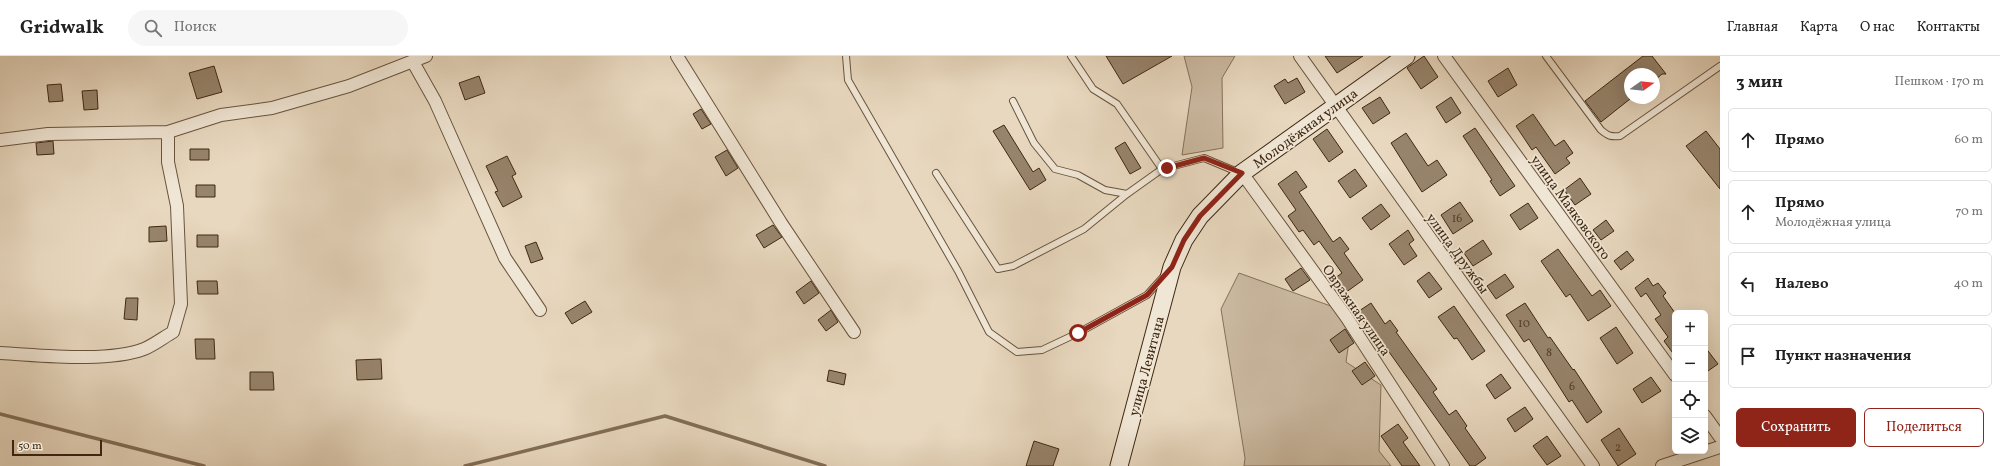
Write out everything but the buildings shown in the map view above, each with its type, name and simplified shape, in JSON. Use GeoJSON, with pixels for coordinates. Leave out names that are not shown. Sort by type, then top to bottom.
{"type":"FeatureCollection","features":[{"type":"Feature","properties":{"kind":"main road","name":"Молодёжная улица"},"geometry":{"type":"LineString","coordinates":[[1172,267],[1184,240],[1200,216],[1242,173],[1406,56]]}},
{"type":"Feature","properties":{"kind":"main road","name":"улица Левитана"},"geometry":{"type":"LineString","coordinates":[[1119,466],[1172,267]]}},
{"type":"Feature","properties":{"kind":"street"},"geometry":{"type":"LineString","coordinates":[[0,140],[48,134],[168,132],[221,115],[272,108],[349,86],[426,56]]}},
{"type":"Feature","properties":{"kind":"street"},"geometry":{"type":"LineString","coordinates":[[677,56],[781,223],[854,332]]}},
{"type":"Feature","properties":{"kind":"street","name":"улица Дружбы"},"geometry":{"type":"LineString","coordinates":[[1300,56],[1334,106],[1592,466]]}},
{"type":"Feature","properties":{"kind":"street","name":"улица Маяковского"},"geometry":{"type":"LineString","coordinates":[[1444,56],[1672,371]]}},
{"type":"Feature","properties":{"kind":"street"},"geometry":{"type":"LineString","coordinates":[[413,62],[435,101],[505,258],[540,310]]}},
{"type":"Feature","properties":{"kind":"street"},"geometry":{"type":"LineString","coordinates":[[0,353],[71,357],[120,354],[144,349],[173,332],[181,304],[177,206],[168,162],[168,132]]}},
{"type":"Feature","properties":{"kind":"street","name":"Овражная улица"},"geometry":{"type":"LineString","coordinates":[[1242,173],[1346,318],[1443,466]]}},
{"type":"Feature","properties":{"kind":"street"},"geometry":{"type":"LineString","coordinates":[[1706,418],[1720,437]]}},
{"type":"Feature","properties":{"kind":"street"},"geometry":{"type":"LineString","coordinates":[[1662,466],[1720,448]]}},
{"type":"Feature","properties":{"kind":"lane"},"geometry":{"type":"LineString","coordinates":[[846,56],[848,80],[958,271],[989,332],[1017,352],[1042,350],[1078,333],[1147,295],[1172,267]]}},
{"type":"Feature","properties":{"kind":"lane"},"geometry":{"type":"LineString","coordinates":[[1071,56],[1093,89],[1117,104],[1162,169]]}},
{"type":"Feature","properties":{"kind":"lane"},"geometry":{"type":"LineString","coordinates":[[1546,56],[1601,130],[1608,136],[1614,137],[1620,136],[1720,66]]}},
{"type":"Feature","properties":{"kind":"lane"},"geometry":{"type":"LineString","coordinates":[[1013,101],[1034,143],[1055,169],[1078,175],[1105,190],[1127,194]]}},
{"type":"Feature","properties":{"kind":"lane"},"geometry":{"type":"LineString","coordinates":[[936,173],[998,269],[1013,266],[1084,229],[1127,194],[1162,169],[1204,158],[1242,173]]}},
{"type":"Feature","properties":{"kind":"shaded area"},"geometry":{"type":"Polygon","coordinates":[[[1184,56],[1235,56],[1222,78],[1223,148],[1182,155],[1192,87],[1184,56]]]}},
{"type":"Feature","properties":{"kind":"shaded area"},"geometry":{"type":"Polygon","coordinates":[[[1239,273],[1353,314],[1346,362],[1381,385],[1379,451],[1391,466],[1244,466],[1245,458],[1221,309],[1239,273]]]}},
{"type":"Feature","properties":{"kind":"waterway"},"geometry":{"type":"LineString","coordinates":[[0,414],[204,466]]}},
{"type":"Feature","properties":{"kind":"waterway"},"geometry":{"type":"LineString","coordinates":[[465,466],[665,416],[825,466]]}},
{"type":"Feature","properties":{"kind":"route"},"geometry":{"type":"LineString","coordinates":[[1078,333],[1147,295],[1172,267],[1184,240],[1200,216],[1242,173],[1204,158],[1167,168]]}}]}
